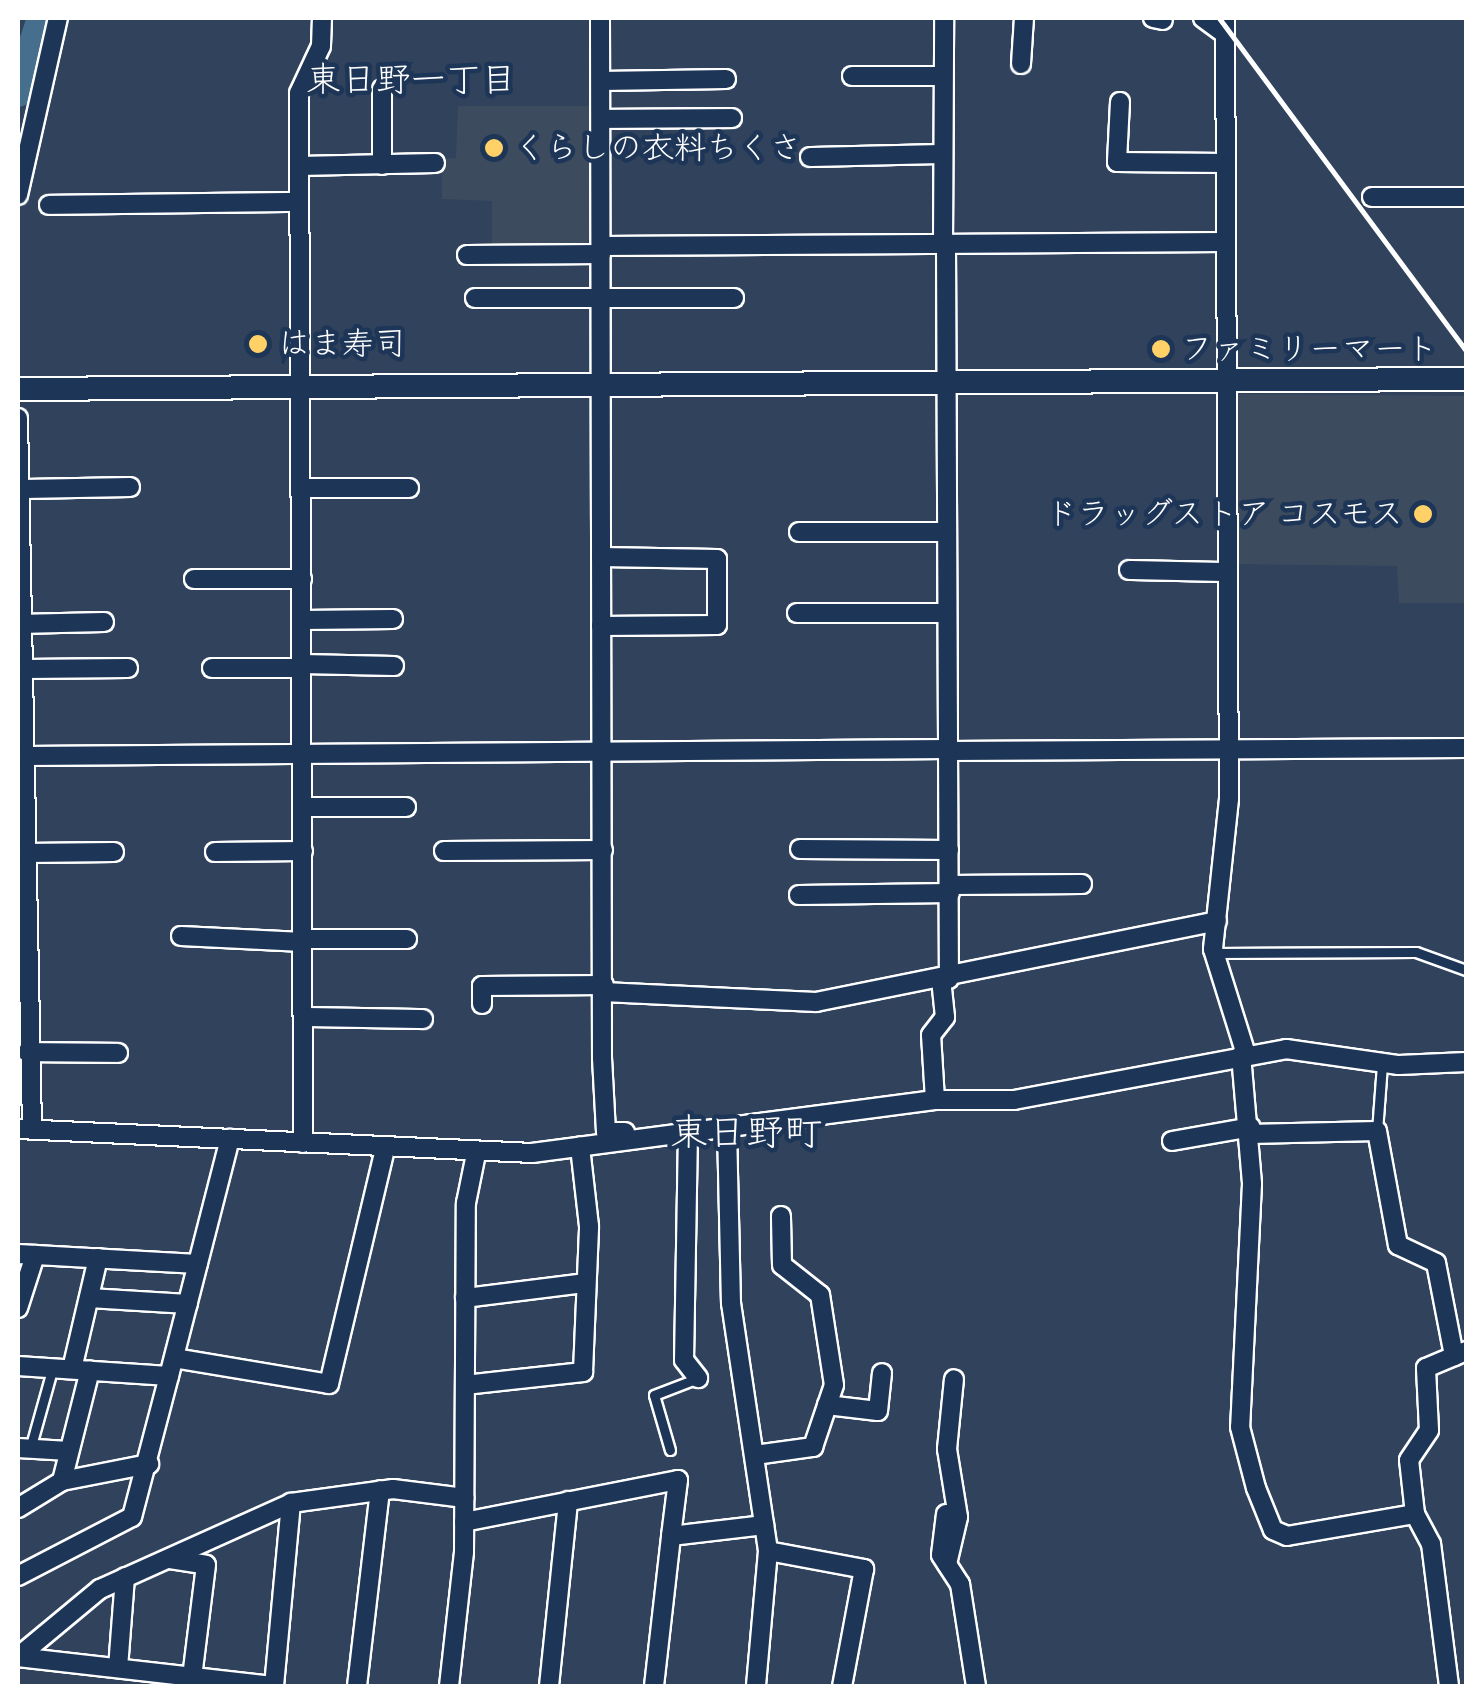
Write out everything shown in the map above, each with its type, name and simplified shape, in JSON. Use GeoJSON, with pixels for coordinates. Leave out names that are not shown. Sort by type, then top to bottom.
{"type":"FeatureCollection","features":[{"type":"Feature","properties":{"kind":"street"},"geometry":{"type":"LineString","coordinates":[[18,195],[58,18]]}},
{"type":"Feature","properties":{"kind":"street"},"geometry":{"type":"LineString","coordinates":[[304,1143],[298,93],[320,46],[322,18]]}},
{"type":"Feature","properties":{"kind":"street"},"geometry":{"type":"LineString","coordinates":[[600,18],[606,1132],[650,1138]]}},
{"type":"Feature","properties":{"kind":"street"},"geometry":{"type":"LineString","coordinates":[[936,1100],[931,1035],[945,1016],[950,889],[944,18]]}},
{"type":"Feature","properties":{"kind":"street"},"geometry":{"type":"LineString","coordinates":[[1021,64],[1024,18]]}},
{"type":"Feature","properties":{"kind":"street"},"geometry":{"type":"LineString","coordinates":[[1204,18],[1225,26],[1225,572],[1229,750],[1214,954],[1243,1055],[1250,1130],[1240,1427],[1272,1530],[1281,1544],[1415,1514]]}},
{"type":"Feature","properties":{"kind":"street"},"geometry":{"type":"LineString","coordinates":[[852,76],[942,76]]}},
{"type":"Feature","properties":{"kind":"street"},"geometry":{"type":"LineString","coordinates":[[601,81],[726,79]]}},
{"type":"Feature","properties":{"kind":"street"},"geometry":{"type":"LineString","coordinates":[[382,89],[382,165]]}},
{"type":"Feature","properties":{"kind":"street"},"geometry":{"type":"LineString","coordinates":[[1120,102],[1117,162],[1225,162]]}},
{"type":"Feature","properties":{"kind":"street"},"geometry":{"type":"LineString","coordinates":[[600,119],[732,118]]}},
{"type":"Feature","properties":{"kind":"street"},"geometry":{"type":"LineString","coordinates":[[810,156],[942,154]]}},
{"type":"Feature","properties":{"kind":"street"},"geometry":{"type":"LineString","coordinates":[[299,166],[435,164]]}},
{"type":"Feature","properties":{"kind":"street"},"geometry":{"type":"LineString","coordinates":[[1372,197],[1466,197]]}},
{"type":"Feature","properties":{"kind":"street"},"geometry":{"type":"LineString","coordinates":[[49,204],[298,202]]}},
{"type":"Feature","properties":{"kind":"street"},"geometry":{"type":"LineString","coordinates":[[467,255],[1224,242]]}},
{"type":"Feature","properties":{"kind":"street"},"geometry":{"type":"LineString","coordinates":[[475,298],[734,298]]}},
{"type":"Feature","properties":{"kind":"street"},"geometry":{"type":"LineString","coordinates":[[18,390],[1466,380]]}},
{"type":"Feature","properties":{"kind":"street"},"geometry":{"type":"LineString","coordinates":[[18,418],[24,489],[24,1129],[476,1154],[580,1147],[936,1100],[1014,1100],[1243,1055],[1303,1049],[1382,1063],[1466,1062]]}},
{"type":"Feature","properties":{"kind":"street"},"geometry":{"type":"LineString","coordinates":[[24,489],[130,487]]}},
{"type":"Feature","properties":{"kind":"street"},"geometry":{"type":"LineString","coordinates":[[302,488],[409,488]]}},
{"type":"Feature","properties":{"kind":"street"},"geometry":{"type":"LineString","coordinates":[[799,532],[947,532]]}},
{"type":"Feature","properties":{"kind":"street"},"geometry":{"type":"LineString","coordinates":[[601,557],[717,558],[717,625],[601,626]]}},
{"type":"Feature","properties":{"kind":"street"},"geometry":{"type":"LineString","coordinates":[[1130,570],[1225,572]]}},
{"type":"Feature","properties":{"kind":"street"},"geometry":{"type":"LineString","coordinates":[[194,579],[302,579]]}},
{"type":"Feature","properties":{"kind":"street"},"geometry":{"type":"LineString","coordinates":[[796,613],[948,613]]}},
{"type":"Feature","properties":{"kind":"street"},"geometry":{"type":"LineString","coordinates":[[302,620],[393,620]]}},
{"type":"Feature","properties":{"kind":"street"},"geometry":{"type":"LineString","coordinates":[[21,624],[104,622]]}},
{"type":"Feature","properties":{"kind":"street"},"geometry":{"type":"LineString","coordinates":[[212,668],[394,666]]}},
{"type":"Feature","properties":{"kind":"street"},"geometry":{"type":"LineString","coordinates":[[25,669],[128,668]]}},
{"type":"Feature","properties":{"kind":"street"},"geometry":{"type":"LineString","coordinates":[[25,756],[1466,748]]}},
{"type":"Feature","properties":{"kind":"street"},"geometry":{"type":"LineString","coordinates":[[303,807],[406,807]]}},
{"type":"Feature","properties":{"kind":"street"},"geometry":{"type":"LineString","coordinates":[[800,849],[950,850]]}},
{"type":"Feature","properties":{"kind":"street"},"geometry":{"type":"LineString","coordinates":[[444,851],[603,850]]}},
{"type":"Feature","properties":{"kind":"street"},"geometry":{"type":"LineString","coordinates":[[215,852],[303,851]]}},
{"type":"Feature","properties":{"kind":"street"},"geometry":{"type":"LineString","coordinates":[[26,852],[114,852]]}},
{"type":"Feature","properties":{"kind":"street"},"geometry":{"type":"LineString","coordinates":[[799,895],[1082,884]]}},
{"type":"Feature","properties":{"kind":"street"},"geometry":{"type":"LineString","coordinates":[[482,1004],[482,986],[816,1002],[945,979],[1216,921]]}},
{"type":"Feature","properties":{"kind":"street"},"geometry":{"type":"LineString","coordinates":[[181,936],[407,939]]}},
{"type":"Feature","properties":{"kind":"street"},"geometry":{"type":"LineString","coordinates":[[304,1016],[422,1019]]}},
{"type":"Feature","properties":{"kind":"street"},"geometry":{"type":"LineString","coordinates":[[27,1052],[118,1052]]}},
{"type":"Feature","properties":{"kind":"street"},"geometry":{"type":"LineString","coordinates":[[727,1128],[731,1303],[768,1551],[756,1686]]}},
{"type":"Feature","properties":{"kind":"street"},"geometry":{"type":"LineString","coordinates":[[1172,1141],[1250,1130],[1377,1131],[1398,1245],[1436,1263],[1460,1354],[1426,1368],[1429,1430],[1409,1460],[1415,1514],[1431,1544],[1449,1686]]}},
{"type":"Feature","properties":{"kind":"street"},"geometry":{"type":"LineString","coordinates":[[688,1132],[684,1360],[698,1378]]}},
{"type":"Feature","properties":{"kind":"street"},"geometry":{"type":"LineString","coordinates":[[18,1576],[48,1554],[128,1521],[148,1464],[230,1139]]}},
{"type":"Feature","properties":{"kind":"street"},"geometry":{"type":"LineString","coordinates":[[464,1385],[583,1372],[585,1283],[580,1147]]}},
{"type":"Feature","properties":{"kind":"street"},"geometry":{"type":"LineString","coordinates":[[18,1366],[81,1370],[172,1367],[329,1384],[385,1149]]}},
{"type":"Feature","properties":{"kind":"street"},"geometry":{"type":"LineString","coordinates":[[448,1686],[464,1522],[465,1298],[476,1154]]}},
{"type":"Feature","properties":{"kind":"street"},"geometry":{"type":"LineString","coordinates":[[755,1455],[813,1448],[834,1385],[820,1295],[782,1265],[781,1216]]}},
{"type":"Feature","properties":{"kind":"street"},"geometry":{"type":"LineString","coordinates":[[18,1308],[26,1255],[198,1264]]}},
{"type":"Feature","properties":{"kind":"street"},"geometry":{"type":"LineString","coordinates":[[62,1481],[98,1258]]}},
{"type":"Feature","properties":{"kind":"street"},"geometry":{"type":"LineString","coordinates":[[465,1298],[585,1283]]}},
{"type":"Feature","properties":{"kind":"street"},"geometry":{"type":"LineString","coordinates":[[89,1298],[188,1304]]}},
{"type":"Feature","properties":{"kind":"street"},"geometry":{"type":"LineString","coordinates":[[827,1405],[878,1411],[882,1373]]}},
{"type":"Feature","properties":{"kind":"street"},"geometry":{"type":"LineString","coordinates":[[947,1564],[958,1517],[947,1449],[954,1379]]}},
{"type":"Feature","properties":{"kind":"street"},"geometry":{"type":"LineString","coordinates":[[24,1449],[68,1451]]}},
{"type":"Feature","properties":{"kind":"street"},"geometry":{"type":"LineString","coordinates":[[18,1508],[62,1481],[148,1464]]}},
{"type":"Feature","properties":{"kind":"street"},"geometry":{"type":"LineString","coordinates":[[464,1522],[678,1480],[654,1686]]}},
{"type":"Feature","properties":{"kind":"street"},"geometry":{"type":"LineString","coordinates":[[18,1657],[64,1613],[125,1577],[291,1504],[380,1490],[464,1498]]}},
{"type":"Feature","properties":{"kind":"street"},"geometry":{"type":"LineString","coordinates":[[358,1686],[380,1490]]}},
{"type":"Feature","properties":{"kind":"street"},"geometry":{"type":"LineString","coordinates":[[549,1686],[568,1501]]}},
{"type":"Feature","properties":{"kind":"street"},"geometry":{"type":"LineString","coordinates":[[18,1657],[115,1674],[273,1686],[291,1504]]}},
{"type":"Feature","properties":{"kind":"street"},"geometry":{"type":"LineString","coordinates":[[946,1514],[947,1564],[960,1584],[976,1686]]}},
{"type":"Feature","properties":{"kind":"street"},"geometry":{"type":"LineString","coordinates":[[671,1536],[764,1525]]}},
{"type":"Feature","properties":{"kind":"street"},"geometry":{"type":"LineString","coordinates":[[768,1551],[864,1570],[842,1686]]}},
{"type":"Feature","properties":{"kind":"street"},"geometry":{"type":"LineString","coordinates":[[168,1558],[206,1566],[195,1680]]}},
{"type":"Feature","properties":{"kind":"street"},"geometry":{"type":"LineString","coordinates":[[115,1674],[125,1577]]}},
{"type":"Feature","properties":{"kind":"lane"},"geometry":{"type":"LineString","coordinates":[[1214,954],[1416,952],[1466,970]]}},
{"type":"Feature","properties":{"kind":"lane"},"geometry":{"type":"LineString","coordinates":[[1377,1131],[1382,1063]]}},
{"type":"Feature","properties":{"kind":"lane"},"geometry":{"type":"LineString","coordinates":[[24,1449],[52,1368]]}},
{"type":"Feature","properties":{"kind":"lane"},"geometry":{"type":"LineString","coordinates":[[670,1450],[654,1395],[698,1378]]}},
{"type":"Feature","properties":{"kind":"shaded area"},"geometry":{"type":"Polygon","coordinates":[[[458,106],[590,106],[594,233],[585,245],[492,245],[492,201],[442,199],[442,159],[456,158],[458,106]]]}},
{"type":"Feature","properties":{"kind":"shaded area"},"geometry":{"type":"Polygon","coordinates":[[[1238,394],[1466,396],[1466,603],[1399,603],[1397,566],[1236,564],[1238,394]]]}},
{"type":"Feature","properties":{"kind":"waterway"},"geometry":{"type":"LineString","coordinates":[[18,92],[42,18]]}},
{"type":"Feature","properties":{"kind":"railway"},"geometry":{"type":"LineString","coordinates":[[1219,18],[1466,351]]}},
{"type":"Feature","properties":{"kind":"place","name":"くらしの衣料ちくさ"},"geometry":{"type":"Point","coordinates":[494,148]}},
{"type":"Feature","properties":{"kind":"place","name":"はま寿司"},"geometry":{"type":"Point","coordinates":[258,344]}},
{"type":"Feature","properties":{"kind":"place","name":"ファミリーマート"},"geometry":{"type":"Point","coordinates":[1161,349]}},
{"type":"Feature","properties":{"kind":"place","name":"ドラッグストア コスモス"},"geometry":{"type":"Point","coordinates":[1423,514]}},
{"type":"Feature","properties":{"kind":"district","name":"東日野一丁目"},"geometry":{"type":"Point","coordinates":[411,80]}},
{"type":"Feature","properties":{"kind":"district","name":"東日野町"},"geometry":{"type":"Point","coordinates":[746,1134]}}]}
